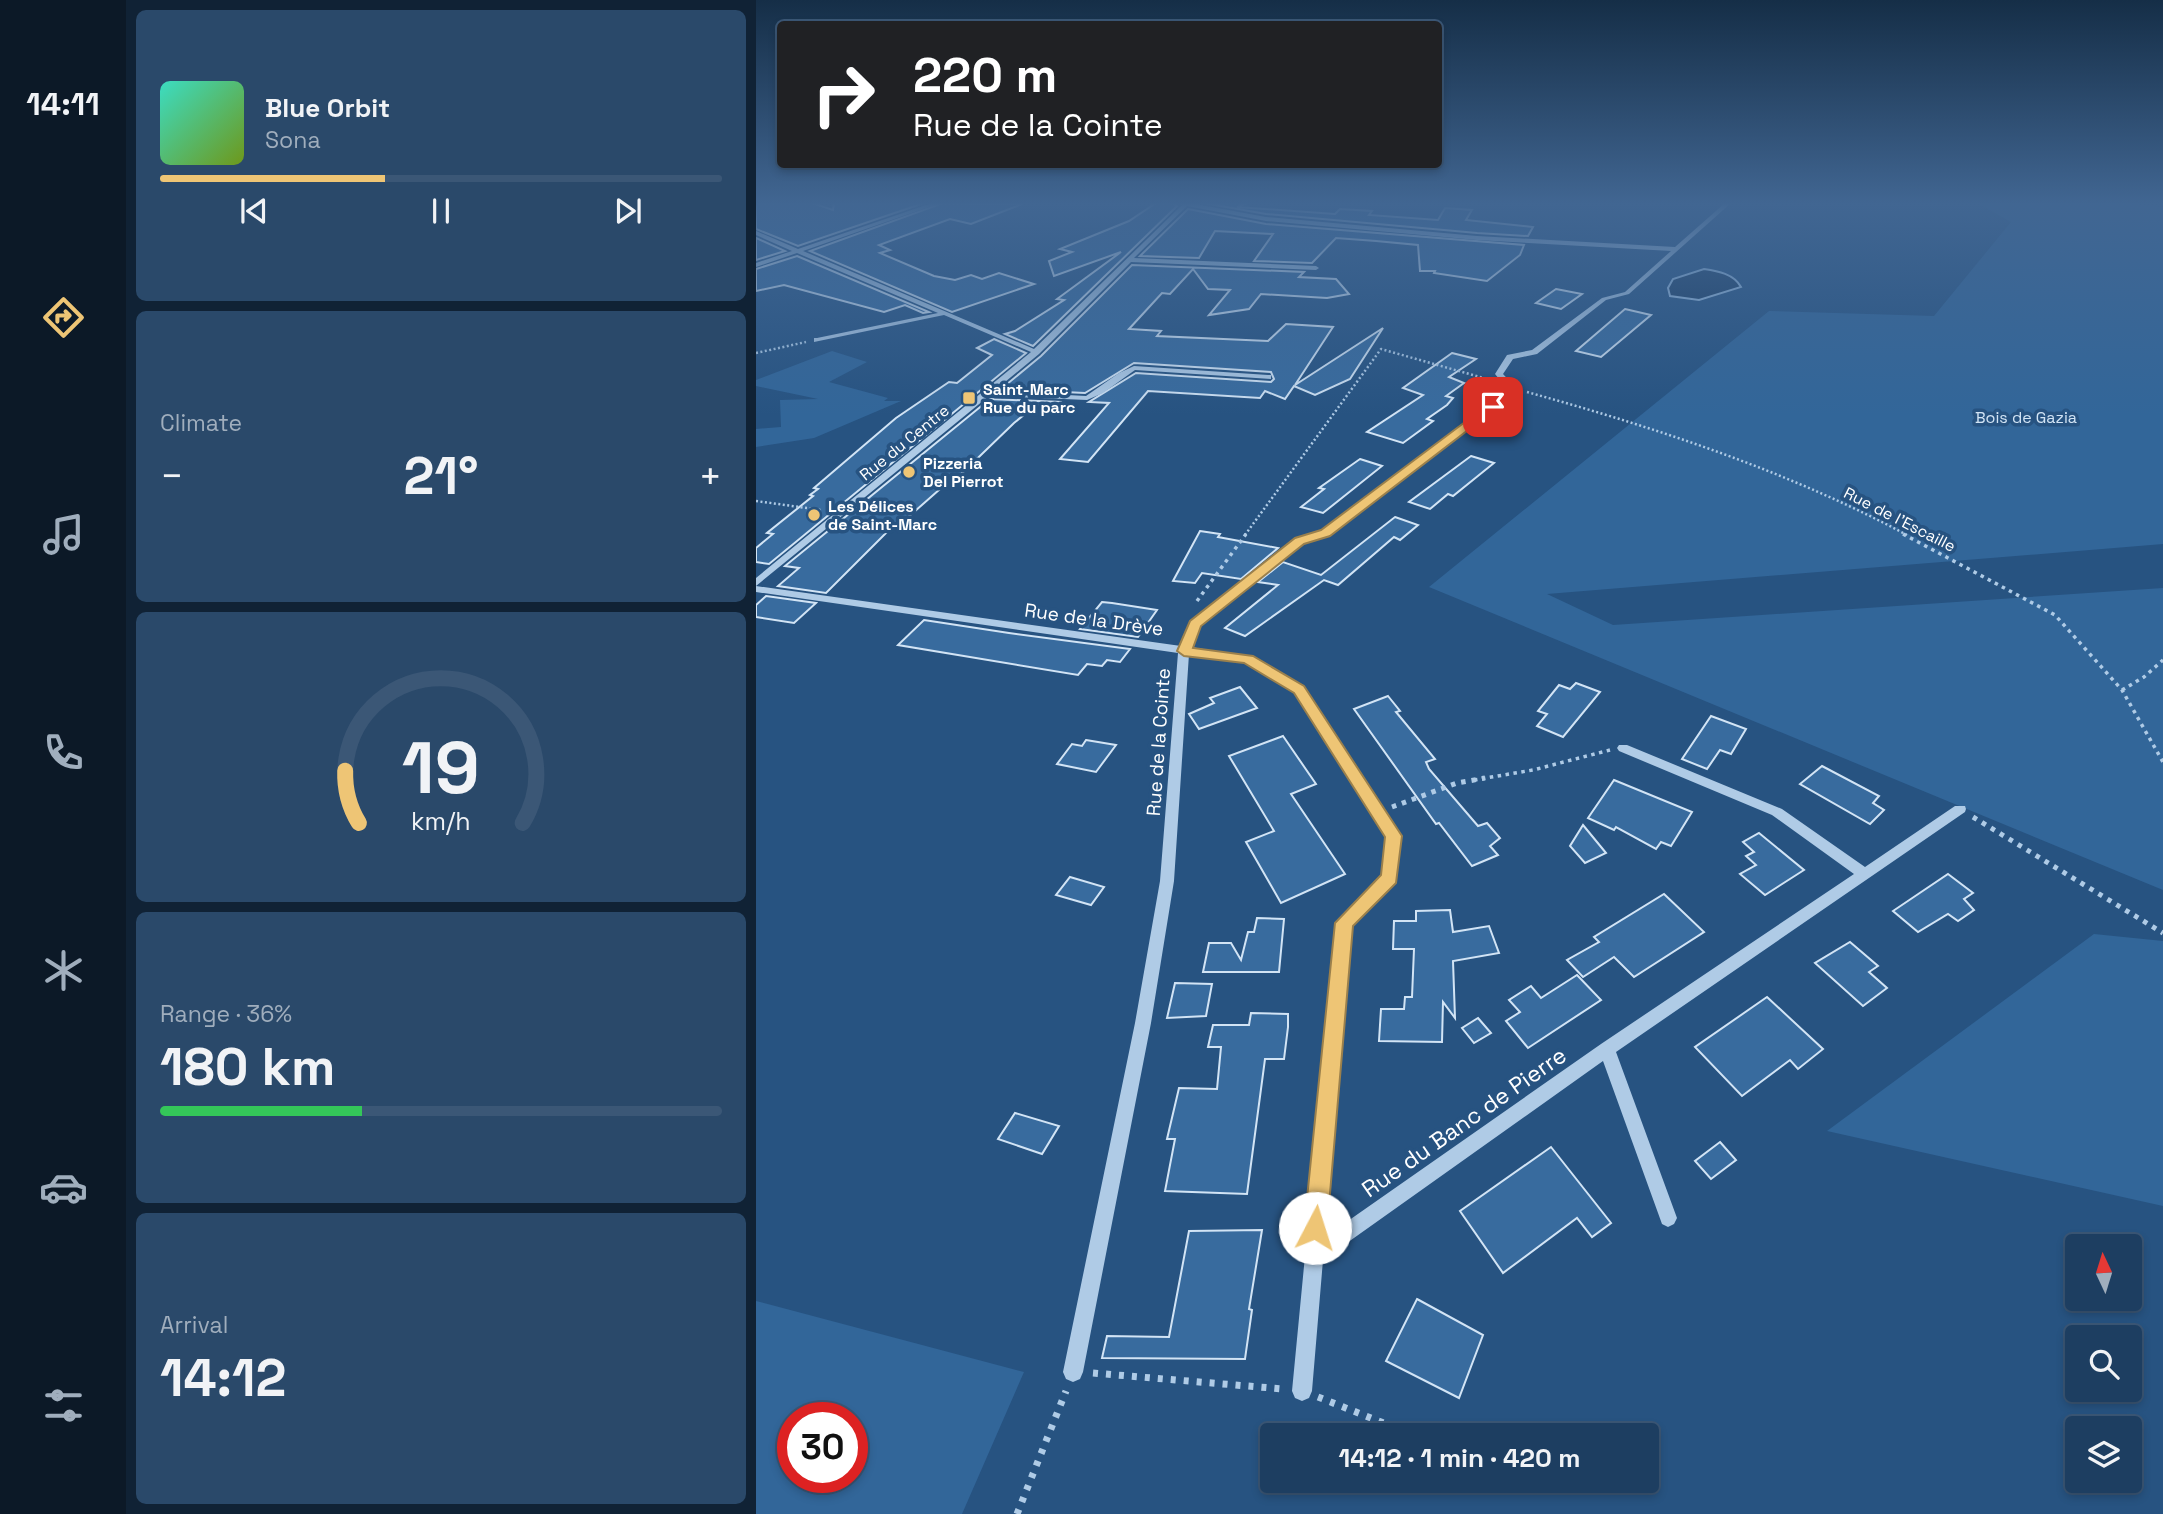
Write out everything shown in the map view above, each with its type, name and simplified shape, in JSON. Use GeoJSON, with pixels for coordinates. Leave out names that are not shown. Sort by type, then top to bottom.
{"type":"FeatureCollection","features":[{"type":"Feature","properties":{"kind":"street"},"geometry":{"type":"LineString","coordinates":[[851,274],[1036,352]]}},
{"type":"Feature","properties":{"kind":"street","name":"Rue du Centre"},"geometry":{"type":"LineString","coordinates":[[756,583],[1036,352],[1117,274]]}},
{"type":"Feature","properties":{"kind":"street"},"geometry":{"type":"LineString","coordinates":[[1511,388],[1499,374],[1510,357],[1534,352],[1604,299],[1627,293],[1649,274]]}},
{"type":"Feature","properties":{"kind":"street"},"geometry":{"type":"LineString","coordinates":[[817,340],[946,313]]}},
{"type":"Feature","properties":{"kind":"street"},"geometry":{"type":"LineString","coordinates":[[985,393],[1087,398],[1101,393],[1120,374],[1134,368],[1268,377]]}},
{"type":"Feature","properties":{"kind":"street","name":"Rue de la Cointe"},"geometry":{"type":"LineString","coordinates":[[1073,1372],[1143,1023],[1167,881],[1184,651],[1195,624],[1299,541],[1325,533],[1511,388]]}},
{"type":"Feature","properties":{"kind":"street","name":"Rue de la Drève"},"geometry":{"type":"LineString","coordinates":[[756,589],[1248,659],[1299,689],[1394,836],[1390,878],[1344,923],[1301,1391]]}},
{"type":"Feature","properties":{"kind":"street"},"geometry":{"type":"LineString","coordinates":[[1623,748],[1777,812],[1865,874]]}},
{"type":"Feature","properties":{"kind":"street","name":"Rue du Banc de Pierre"},"geometry":{"type":"LineString","coordinates":[[1313,1256],[1607,1049],[1961,809]]}},
{"type":"Feature","properties":{"kind":"street"},"geometry":{"type":"LineString","coordinates":[[1607,1049],[1668,1218]]}},
{"type":"Feature","properties":{"kind":"path"},"geometry":{"type":"LineString","coordinates":[[756,353],[817,340]]}},
{"type":"Feature","properties":{"kind":"path","name":"Rue de l'Escaille"},"geometry":{"type":"LineString","coordinates":[[1195,624],[1194,606],[1381,349],[1646,425],[1852,506],[2055,615],[2122,690],[2163,762]]}},
{"type":"Feature","properties":{"kind":"path"},"geometry":{"type":"LineString","coordinates":[[756,501],[839,513]]}},
{"type":"Feature","properties":{"kind":"path"},"geometry":{"type":"LineString","coordinates":[[2122,690],[2144,677],[2163,660]]}},
{"type":"Feature","properties":{"kind":"path"},"geometry":{"type":"LineString","coordinates":[[1378,812],[1457,783],[1623,748]]}},
{"type":"Feature","properties":{"kind":"path"},"geometry":{"type":"LineString","coordinates":[[1961,809],[2163,933]]}},
{"type":"Feature","properties":{"kind":"path"},"geometry":{"type":"LineString","coordinates":[[1017,1514],[1073,1372],[1301,1391],[1383,1423]]}},
{"type":"Feature","properties":{"kind":"green space","name":"Bois de Gazia"},"geometry":{"type":"Polygon","coordinates":[[[1969,274],[2163,274],[2163,544],[1547,594],[1613,625],[2163,588],[2163,890],[1429,587],[1769,311],[1934,316],[1969,274]]]}},
{"type":"Feature","properties":{"kind":"green space"},"geometry":{"type":"Polygon","coordinates":[[[832,351],[867,362],[829,382],[888,398],[884,401],[901,401],[814,438],[756,447],[756,429],[781,427],[780,400],[818,399],[756,386],[756,380],[832,351]]]}},
{"type":"Feature","properties":{"kind":"green space"},"geometry":{"type":"Polygon","coordinates":[[[2094,934],[2163,941],[2163,1206],[1827,1131],[2094,934]]]}},
{"type":"Feature","properties":{"kind":"green space"},"geometry":{"type":"Polygon","coordinates":[[[756,1301],[1024,1372],[962,1514],[756,1514],[756,1301]]]}},
{"type":"Feature","properties":{"kind":"shaded area"},"geometry":{"type":"Polygon","coordinates":[[[1690,274],[1724,274],[1741,287],[1699,300],[1670,296],[1668,288],[1673,279],[1690,274]]]}},
{"type":"Feature","properties":{"kind":"building"},"geometry":{"type":"Polygon","coordinates":[[[756,274],[839,274],[929,312],[923,313],[905,305],[884,312],[784,285],[756,291],[756,274]]]}},
{"type":"Feature","properties":{"kind":"building"},"geometry":{"type":"Polygon","coordinates":[[[863,274],[928,274],[955,280],[971,275],[982,279],[1001,274],[1034,284],[952,312],[863,274]]]}},
{"type":"Feature","properties":{"kind":"building"},"geometry":{"type":"Polygon","coordinates":[[[1092,274],[1107,274],[1033,346],[1005,334],[1015,331],[1064,300],[1057,299],[1092,274]]]}},
{"type":"Feature","properties":{"kind":"building"},"geometry":{"type":"Polygon","coordinates":[[[1123,274],[1189,274],[1170,294],[1162,293],[1129,329],[1161,331],[1157,336],[1268,341],[1286,324],[1333,327],[1295,385],[1383,328],[1350,379],[1315,395],[1294,386],[1285,399],[1265,391],[1260,398],[1148,391],[1088,462],[1060,459],[1109,403],[1089,402],[1136,373],[1271,382],[1274,379],[1271,372],[1134,363],[1085,393],[1001,389],[1041,356],[1123,274]]]}},
{"type":"Feature","properties":{"kind":"building"},"geometry":{"type":"Polygon","coordinates":[[[1196,274],[1302,274],[1299,277],[1336,279],[1349,294],[1327,298],[1261,294],[1249,309],[1209,315],[1230,290],[1208,289],[1196,274]]]}},
{"type":"Feature","properties":{"kind":"building"},"geometry":{"type":"Polygon","coordinates":[[[1438,274],[1496,274],[1487,281],[1438,274]]]}},
{"type":"Feature","properties":{"kind":"building"},"geometry":{"type":"Polygon","coordinates":[[[1556,289],[1582,294],[1561,309],[1536,303],[1556,289]]]}},
{"type":"Feature","properties":{"kind":"building"},"geometry":{"type":"Polygon","coordinates":[[[1625,309],[1651,315],[1601,357],[1576,351],[1625,309]]]}},
{"type":"Feature","properties":{"kind":"building"},"geometry":{"type":"Polygon","coordinates":[[[994,339],[1026,353],[769,564],[756,562],[756,548],[773,534],[767,533],[813,496],[810,495],[818,489],[814,488],[896,418],[949,382],[957,383],[992,355],[977,348],[994,339]]]}},
{"type":"Feature","properties":{"kind":"building"},"geometry":{"type":"Polygon","coordinates":[[[1452,353],[1476,359],[1449,377],[1464,383],[1446,396],[1453,398],[1447,405],[1427,419],[1433,421],[1403,443],[1367,432],[1423,395],[1403,388],[1452,353]]]}},
{"type":"Feature","properties":{"kind":"building"},"geometry":{"type":"Polygon","coordinates":[[[990,399],[1060,402],[1056,406],[1036,405],[953,482],[948,482],[906,519],[900,519],[826,593],[778,586],[799,568],[785,566],[990,399]]]}},
{"type":"Feature","properties":{"kind":"building"},"geometry":{"type":"Polygon","coordinates":[[[1471,456],[1494,463],[1453,496],[1448,494],[1430,509],[1409,502],[1471,456]]]}},
{"type":"Feature","properties":{"kind":"building"},"geometry":{"type":"Polygon","coordinates":[[[1360,459],[1382,466],[1323,513],[1301,507],[1324,489],[1319,488],[1360,459]]]}},
{"type":"Feature","properties":{"kind":"building"},"geometry":{"type":"Polygon","coordinates":[[[1395,517],[1418,525],[1400,540],[1394,537],[1338,585],[1324,580],[1245,636],[1225,628],[1278,585],[1258,582],[1283,562],[1321,575],[1395,517]]]}},
{"type":"Feature","properties":{"kind":"building"},"geometry":{"type":"Polygon","coordinates":[[[1200,531],[1278,548],[1241,579],[1202,573],[1195,583],[1173,581],[1200,531]]]}},
{"type":"Feature","properties":{"kind":"building"},"geometry":{"type":"Polygon","coordinates":[[[766,596],[816,603],[794,623],[756,617],[756,605],[766,596]]]}},
{"type":"Feature","properties":{"kind":"building"},"geometry":{"type":"Polygon","coordinates":[[[1102,602],[1157,610],[1138,637],[1080,629],[1102,602]]]}},
{"type":"Feature","properties":{"kind":"building"},"geometry":{"type":"Polygon","coordinates":[[[924,620],[1130,649],[1120,662],[1107,660],[1102,666],[1087,664],[1078,675],[898,645],[924,620]]]}},
{"type":"Feature","properties":{"kind":"building"},"geometry":{"type":"Polygon","coordinates":[[[1576,683],[1600,692],[1563,737],[1537,726],[1547,714],[1538,711],[1559,685],[1570,689],[1576,683]]]}},
{"type":"Feature","properties":{"kind":"building"},"geometry":{"type":"Polygon","coordinates":[[[1240,687],[1257,708],[1199,729],[1189,714],[1214,703],[1210,698],[1240,687]]]}},
{"type":"Feature","properties":{"kind":"building"},"geometry":{"type":"Polygon","coordinates":[[[1388,696],[1400,711],[1396,712],[1435,759],[1426,762],[1429,769],[1478,826],[1487,823],[1500,838],[1490,846],[1498,855],[1472,866],[1439,823],[1436,824],[1354,709],[1388,696]]]}},
{"type":"Feature","properties":{"kind":"building"},"geometry":{"type":"Polygon","coordinates":[[[1711,716],[1746,729],[1731,754],[1720,750],[1707,769],[1682,759],[1711,716]]]}},
{"type":"Feature","properties":{"kind":"building"},"geometry":{"type":"Polygon","coordinates":[[[1283,736],[1316,784],[1291,794],[1345,874],[1281,903],[1246,842],[1274,831],[1229,756],[1283,736]]]}},
{"type":"Feature","properties":{"kind":"building"},"geometry":{"type":"Polygon","coordinates":[[[1086,740],[1116,745],[1096,772],[1057,764],[1072,744],[1082,746],[1086,740]]]}},
{"type":"Feature","properties":{"kind":"building"},"geometry":{"type":"Polygon","coordinates":[[[1822,766],[1879,796],[1873,803],[1884,810],[1870,824],[1800,784],[1822,766]]]}},
{"type":"Feature","properties":{"kind":"building"},"geometry":{"type":"Polygon","coordinates":[[[1614,780],[1692,812],[1671,846],[1661,842],[1656,849],[1616,827],[1614,830],[1588,818],[1614,780]]]}},
{"type":"Feature","properties":{"kind":"building"},"geometry":{"type":"Polygon","coordinates":[[[1583,825],[1606,853],[1585,863],[1570,846],[1583,825]]]}},
{"type":"Feature","properties":{"kind":"building"},"geometry":{"type":"Polygon","coordinates":[[[1759,833],[1804,870],[1765,895],[1740,874],[1756,865],[1746,856],[1754,852],[1743,842],[1759,833]]]}},
{"type":"Feature","properties":{"kind":"building"},"geometry":{"type":"Polygon","coordinates":[[[1948,874],[1973,893],[1964,899],[1974,910],[1958,921],[1948,914],[1918,932],[1893,911],[1948,874]]]}},
{"type":"Feature","properties":{"kind":"building"},"geometry":{"type":"Polygon","coordinates":[[[1070,877],[1104,887],[1091,905],[1056,895],[1070,877]]]}},
{"type":"Feature","properties":{"kind":"building"},"geometry":{"type":"Polygon","coordinates":[[[1664,894],[1704,932],[1634,977],[1614,957],[1583,977],[1567,960],[1599,942],[1594,937],[1664,894]]]}},
{"type":"Feature","properties":{"kind":"building"},"geometry":{"type":"Polygon","coordinates":[[[1450,910],[1453,932],[1489,926],[1499,953],[1453,961],[1455,1018],[1443,1002],[1442,1042],[1379,1041],[1381,1009],[1404,1009],[1405,997],[1412,997],[1414,949],[1393,949],[1394,921],[1416,921],[1416,911],[1450,910]]]}},
{"type":"Feature","properties":{"kind":"building"},"geometry":{"type":"Polygon","coordinates":[[[1257,918],[1284,919],[1279,972],[1203,972],[1209,943],[1231,943],[1241,960],[1248,932],[1254,932],[1257,918]]]}},
{"type":"Feature","properties":{"kind":"building"},"geometry":{"type":"Polygon","coordinates":[[[1850,942],[1878,966],[1869,972],[1887,988],[1863,1006],[1815,963],[1850,942]]]}},
{"type":"Feature","properties":{"kind":"building"},"geometry":{"type":"Polygon","coordinates":[[[1577,975],[1601,1000],[1528,1048],[1506,1021],[1520,1012],[1509,1000],[1531,986],[1541,998],[1577,975]]]}},
{"type":"Feature","properties":{"kind":"building"},"geometry":{"type":"Polygon","coordinates":[[[1175,983],[1212,984],[1206,1016],[1167,1018],[1175,983]]]}},
{"type":"Feature","properties":{"kind":"building"},"geometry":{"type":"Polygon","coordinates":[[[1767,997],[1823,1049],[1798,1069],[1790,1060],[1742,1096],[1695,1047],[1767,997]]]}},
{"type":"Feature","properties":{"kind":"building"},"geometry":{"type":"Polygon","coordinates":[[[1251,1013],[1288,1014],[1288,1027],[1284,1059],[1265,1059],[1247,1194],[1165,1191],[1175,1139],[1167,1139],[1179,1088],[1217,1089],[1221,1047],[1208,1047],[1213,1025],[1249,1025],[1251,1013]]]}},
{"type":"Feature","properties":{"kind":"building"},"geometry":{"type":"Polygon","coordinates":[[[1478,1018],[1491,1033],[1474,1043],[1462,1028],[1478,1018]]]}},
{"type":"Feature","properties":{"kind":"building"},"geometry":{"type":"Polygon","coordinates":[[[1015,1113],[1059,1126],[1042,1154],[998,1139],[1015,1113]]]}},
{"type":"Feature","properties":{"kind":"building"},"geometry":{"type":"Polygon","coordinates":[[[1720,1142],[1736,1160],[1711,1179],[1695,1161],[1720,1142]]]}},
{"type":"Feature","properties":{"kind":"building"},"geometry":{"type":"Polygon","coordinates":[[[1551,1147],[1611,1223],[1592,1237],[1577,1218],[1503,1273],[1460,1211],[1551,1147]]]}},
{"type":"Feature","properties":{"kind":"building"},"geometry":{"type":"Polygon","coordinates":[[[1262,1230],[1249,1309],[1252,1310],[1245,1359],[1102,1358],[1107,1336],[1169,1337],[1189,1231],[1262,1230]]]}},
{"type":"Feature","properties":{"kind":"building"},"geometry":{"type":"Polygon","coordinates":[[[1417,1299],[1483,1335],[1459,1398],[1386,1361],[1417,1299]]]}},
{"type":"Feature","properties":{"kind":"place","name":"Saint-Marc Rue du parc"},"geometry":{"type":"Point","coordinates":[969,398]}},
{"type":"Feature","properties":{"kind":"place","name":"Pizzeria Del Pierrot"},"geometry":{"type":"Point","coordinates":[909,472]}},
{"type":"Feature","properties":{"kind":"place","name":"Les Délices de Saint-Marc"},"geometry":{"type":"Point","coordinates":[814,515]}},
{"type":"Feature","properties":{"kind":"route"},"geometry":{"type":"LineString","coordinates":[[1315,1228],[1344,923],[1390,878],[1394,836],[1299,689],[1248,659],[1184,651],[1195,624],[1299,541],[1325,533],[1493,407]]}}]}
